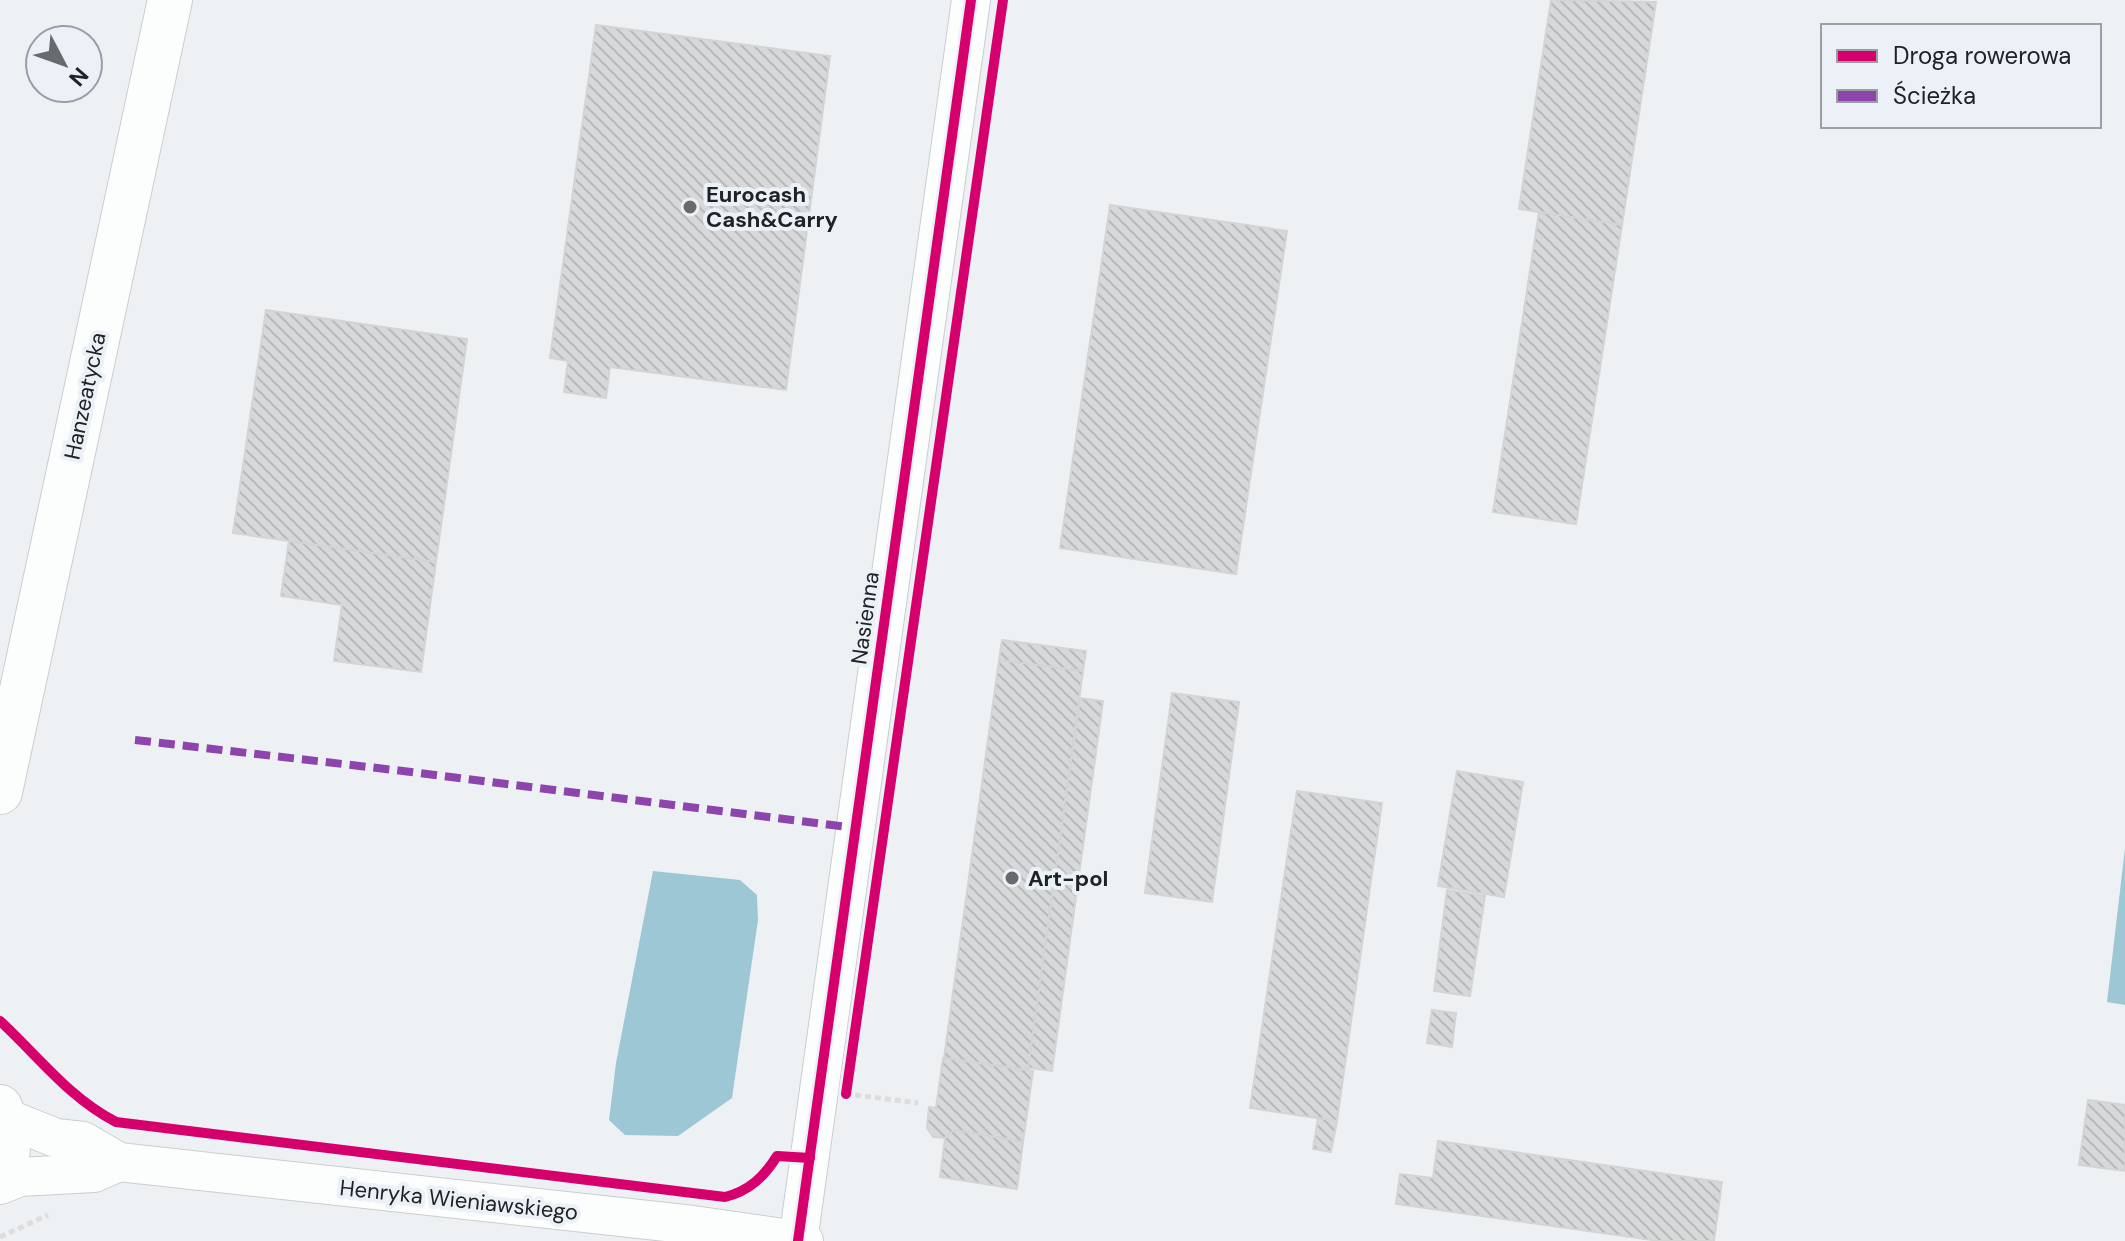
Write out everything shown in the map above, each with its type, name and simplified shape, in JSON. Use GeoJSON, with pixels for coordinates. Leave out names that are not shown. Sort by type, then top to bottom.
{"type":"FeatureCollection","features":[{"type":"Feature","properties":{"kind":"street","name":"Hanzeatycka"},"geometry":{"type":"LineString","coordinates":[[0,792],[170,0]]}},
{"type":"Feature","properties":{"kind":"street","name":"Nasienna"},"geometry":{"type":"LineString","coordinates":[[798,1240],[971,0]]}},
{"type":"Feature","properties":{"kind":"street","name":"Henryka Wieniawskiego"},"geometry":{"type":"LineString","coordinates":[[3,1112],[56,1138],[83,1141],[119,1162],[693,1225],[804,1241]]}},
{"type":"Feature","properties":{"kind":"street"},"geometry":{"type":"LineString","coordinates":[[0,1178],[6,1166],[9,1142],[3,1112]]}},
{"type":"Feature","properties":{"kind":"street","name":"Henryka Wieniawskiego"},"geometry":{"type":"LineString","coordinates":[[0,1185],[20,1177],[94,1173],[119,1162]]}},
{"type":"Feature","properties":{"kind":"path"},"geometry":{"type":"LineString","coordinates":[[846,1094],[918,1103]]}},
{"type":"Feature","properties":{"kind":"water"},"geometry":{"type":"Polygon","coordinates":[[[2125,848],[2125,1005],[2107,1002],[2125,848]]]}},
{"type":"Feature","properties":{"kind":"water"},"geometry":{"type":"Polygon","coordinates":[[[653,871],[740,880],[757,895],[758,920],[732,1098],[678,1136],[625,1135],[609,1120],[616,1063],[653,871]]]}},
{"type":"Feature","properties":{"kind":"building"},"geometry":{"type":"Polygon","coordinates":[[[1551,0],[1656,2],[1622,225],[1519,209],[1551,0]]]}},
{"type":"Feature","properties":{"kind":"building","name":"Eurocash Cash&Carry"},"geometry":{"type":"Polygon","coordinates":[[[596,25],[830,56],[786,390],[610,367],[606,398],[564,392],[568,361],[550,358],[596,25]]]}},
{"type":"Feature","properties":{"kind":"building"},"geometry":{"type":"Polygon","coordinates":[[[1110,205],[1287,231],[1236,574],[1060,548],[1110,205]]]}},
{"type":"Feature","properties":{"kind":"building"},"geometry":{"type":"Polygon","coordinates":[[[1539,212],[1622,225],[1576,524],[1493,512],[1539,212]]]}},
{"type":"Feature","properties":{"kind":"building"},"geometry":{"type":"Polygon","coordinates":[[[266,310],[467,339],[436,562],[233,533],[266,310]]]}},
{"type":"Feature","properties":{"kind":"building"},"geometry":{"type":"Polygon","coordinates":[[[289,541],[436,562],[421,672],[334,661],[342,605],[281,596],[289,541]]]}},
{"type":"Feature","properties":{"kind":"building"},"geometry":{"type":"Polygon","coordinates":[[[1002,640],[1086,651],[1083,671],[999,660],[1002,640]]]}},
{"type":"Feature","properties":{"kind":"building","name":"Art-pol"},"geometry":{"type":"Polygon","coordinates":[[[999,660],[1083,671],[1028,1070],[944,1058],[999,660]]]}},
{"type":"Feature","properties":{"kind":"building"},"geometry":{"type":"Polygon","coordinates":[[[1172,693],[1239,702],[1212,902],[1145,893],[1172,693]]]}},
{"type":"Feature","properties":{"kind":"building"},"geometry":{"type":"Polygon","coordinates":[[[1080,698],[1103,701],[1052,1071],[1028,1068],[1080,698]]]}},
{"type":"Feature","properties":{"kind":"building"},"geometry":{"type":"Polygon","coordinates":[[[1457,771],[1523,782],[1504,897],[1438,886],[1457,771]]]}},
{"type":"Feature","properties":{"kind":"building"},"geometry":{"type":"Polygon","coordinates":[[[1297,791],[1382,803],[1337,1121],[1250,1108],[1297,791]]]}},
{"type":"Feature","properties":{"kind":"building"},"geometry":{"type":"Polygon","coordinates":[[[1447,890],[1485,896],[1470,996],[1434,991],[1447,890]]]}},
{"type":"Feature","properties":{"kind":"building"},"geometry":{"type":"Polygon","coordinates":[[[1432,1010],[1456,1013],[1452,1047],[1427,1043],[1432,1010]]]}},
{"type":"Feature","properties":{"kind":"building"},"geometry":{"type":"Polygon","coordinates":[[[943,1058],[1033,1071],[1023,1142],[954,1130],[945,1138],[933,1137],[927,1128],[929,1107],[936,1108],[943,1058]]]}},
{"type":"Feature","properties":{"kind":"building"},"geometry":{"type":"Polygon","coordinates":[[[2088,1100],[2125,1105],[2125,1171],[2079,1165],[2088,1100]]]}},
{"type":"Feature","properties":{"kind":"building"},"geometry":{"type":"Polygon","coordinates":[[[1318,1118],[1337,1121],[1331,1152],[1313,1149],[1318,1118]]]}},
{"type":"Feature","properties":{"kind":"building"},"geometry":{"type":"Polygon","coordinates":[[[954,1130],[1023,1142],[1017,1189],[940,1177],[945,1138],[954,1130]]]}},
{"type":"Feature","properties":{"kind":"building"},"geometry":{"type":"Polygon","coordinates":[[[1438,1141],[1722,1182],[1714,1241],[1659,1241],[1396,1204],[1400,1174],[1433,1178],[1438,1141]]]}},
{"type":"Feature","properties":{"kind":"marked path"},"geometry":{"type":"LineString","coordinates":[[135,740],[856,828]]}},
{"type":"Feature","properties":{"kind":"cycle path"},"geometry":{"type":"LineString","coordinates":[[798,1241],[971,0]]}},
{"type":"Feature","properties":{"kind":"cycle path"},"geometry":{"type":"LineString","coordinates":[[846,1094],[1003,0]]}},
{"type":"Feature","properties":{"kind":"cycle path"},"geometry":{"type":"LineString","coordinates":[[0,1021],[69,1089],[116,1122],[725,1197],[755,1182],[777,1156],[810,1158]]}},
{"type":"Feature","properties":{"kind":"place","name":"Eurocash Cash&Carry"},"geometry":{"type":"Point","coordinates":[690,207]}},
{"type":"Feature","properties":{"kind":"place","name":"Art-pol"},"geometry":{"type":"Point","coordinates":[1012,878]}}]}
